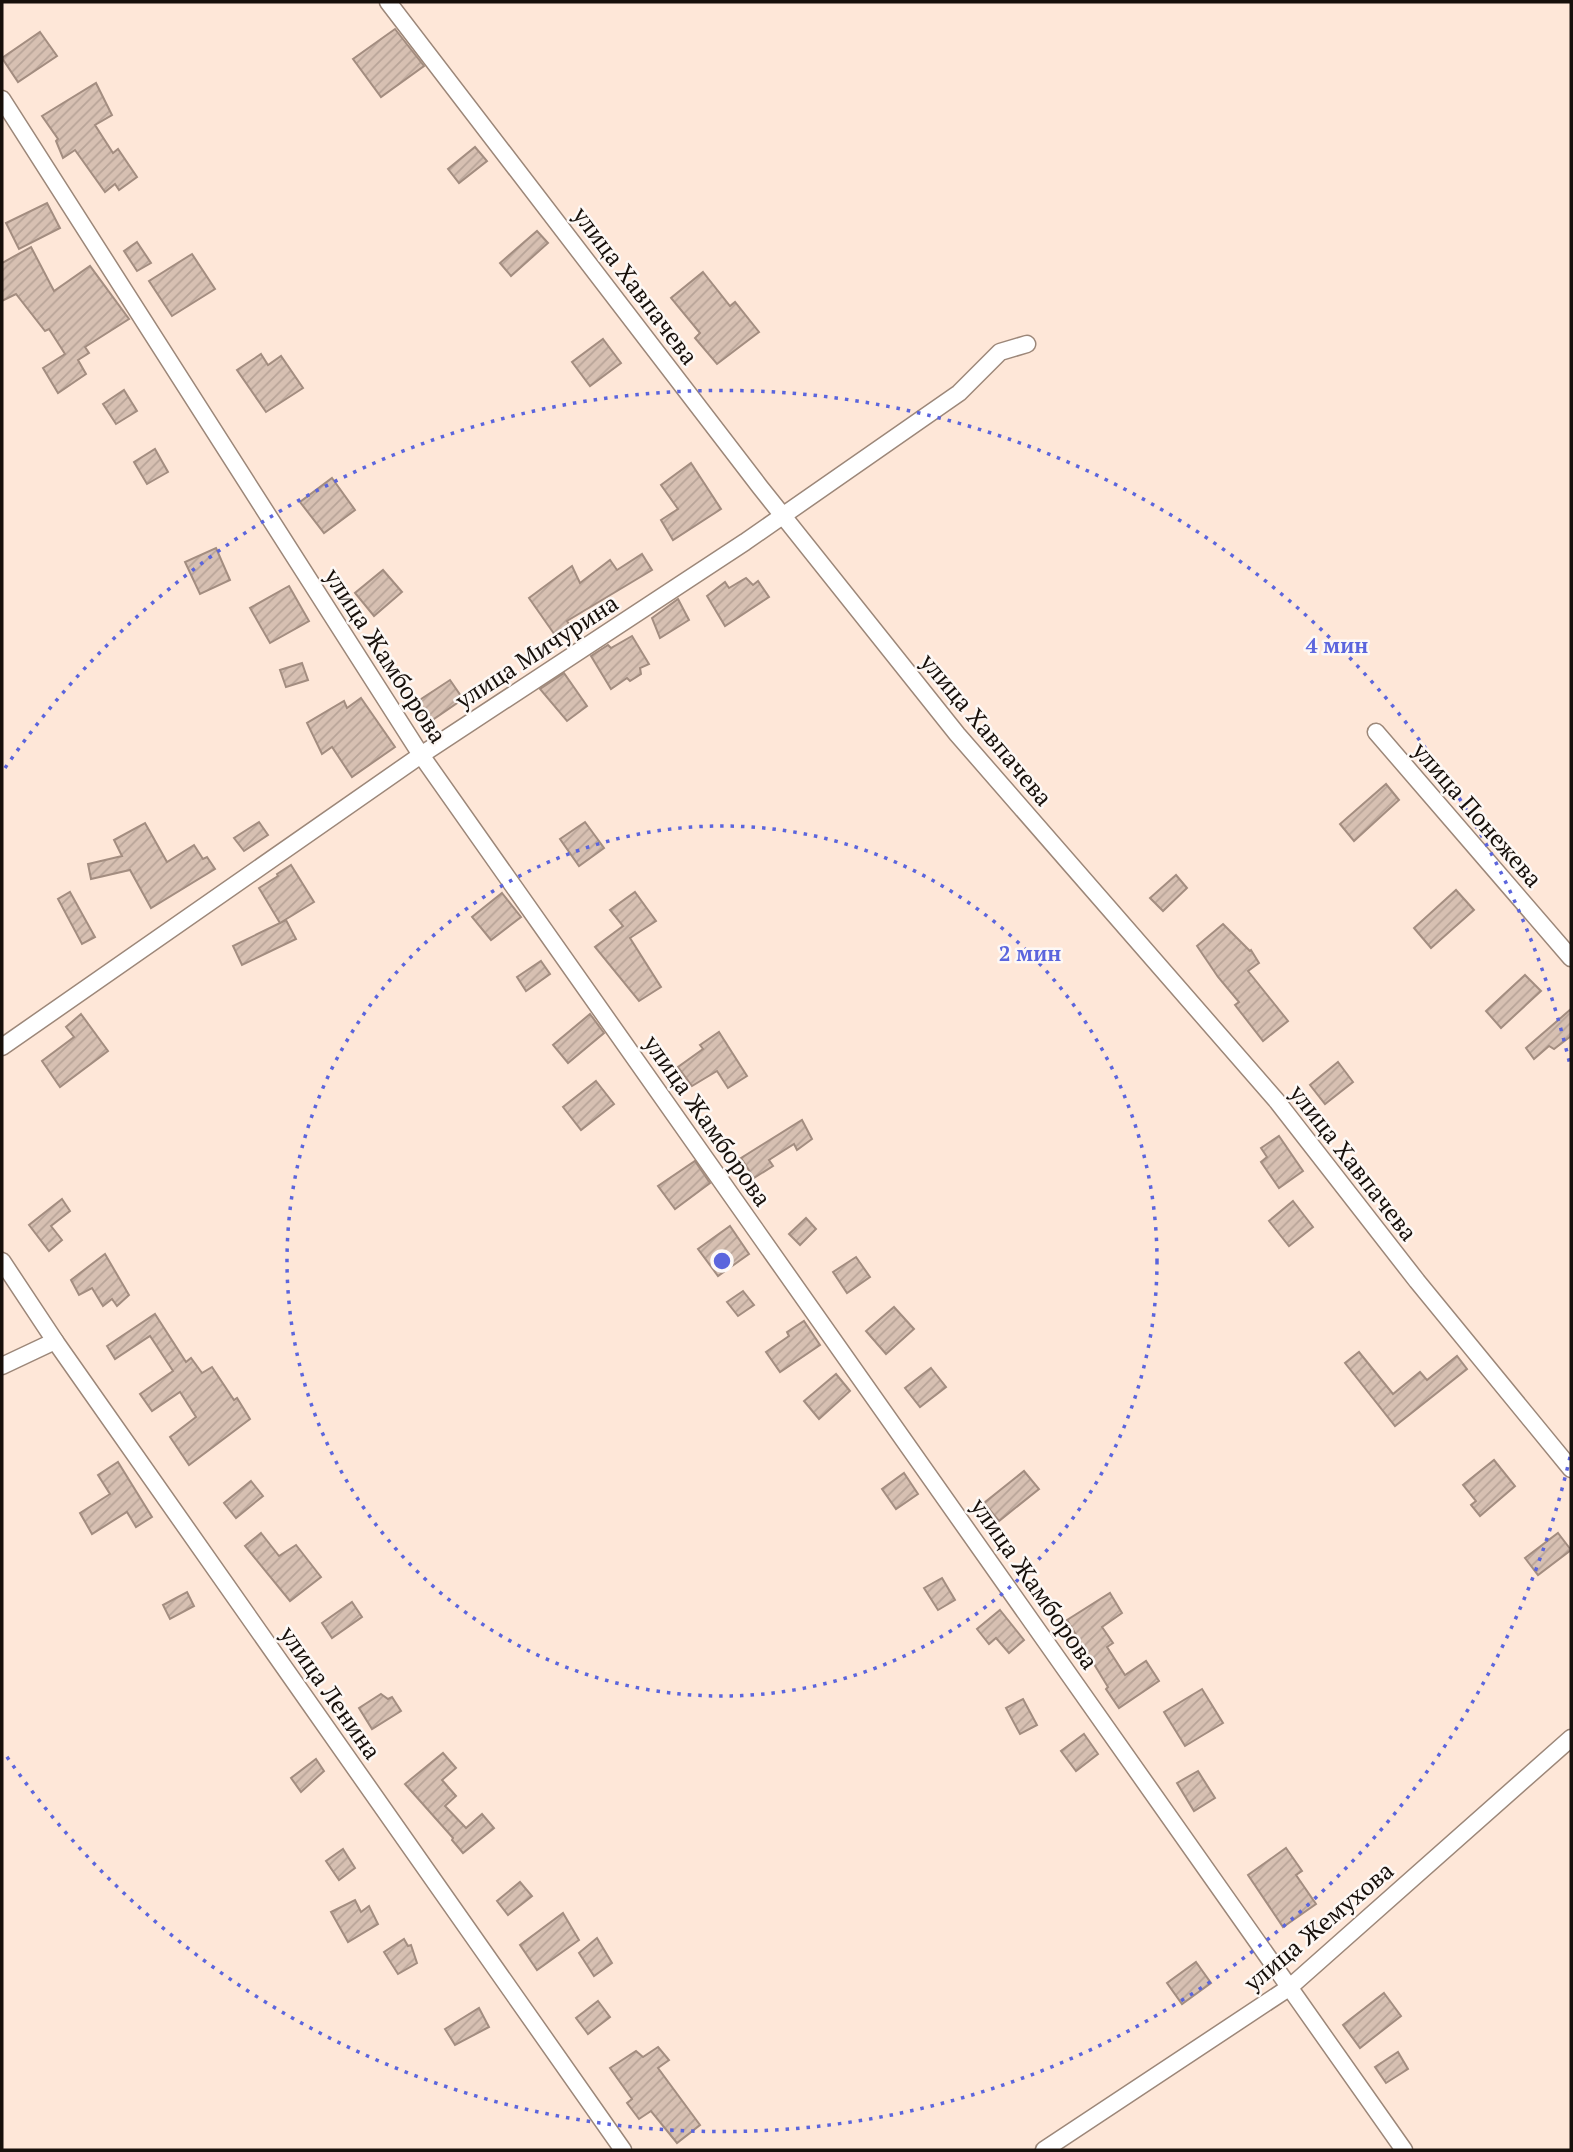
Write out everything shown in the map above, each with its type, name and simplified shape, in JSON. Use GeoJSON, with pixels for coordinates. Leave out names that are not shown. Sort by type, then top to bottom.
{"type":"FeatureCollection","features":[{"type":"Feature","properties":{"kind":"street","name":"улица Хавпачева"},"geometry":{"type":"LineString","coordinates":[[388,2],[783,515],[957,734],[1276,1100],[1417,1281],[1571,1469]]}},
{"type":"Feature","properties":{"kind":"street","name":"улица Жамборова"},"geometry":{"type":"LineString","coordinates":[[2,99],[421,755],[1404,2150]]}},
{"type":"Feature","properties":{"kind":"street","name":"улица Мичурина"},"geometry":{"type":"LineString","coordinates":[[2,1047],[421,755],[783,515],[959,393],[1000,352],[1027,344]]}},
{"type":"Feature","properties":{"kind":"street","name":"улица Понежева"},"geometry":{"type":"LineString","coordinates":[[1376,733],[1571,958]]}},
{"type":"Feature","properties":{"kind":"street","name":"улица Ленина"},"geometry":{"type":"LineString","coordinates":[[2,1261],[55,1341],[623,2150]]}},
{"type":"Feature","properties":{"kind":"street"},"geometry":{"type":"LineString","coordinates":[[2,1366],[55,1341]]}},
{"type":"Feature","properties":{"kind":"street","name":"улица Жемухова"},"geometry":{"type":"LineString","coordinates":[[1044,2150],[1290,1987],[1571,1738]]}},
{"type":"Feature","properties":{"kind":"building"},"geometry":{"type":"Polygon","coordinates":[[[395,29],[424,66],[381,97],[353,59],[395,29]]]}},
{"type":"Feature","properties":{"kind":"building"},"geometry":{"type":"Polygon","coordinates":[[[40,32],[57,56],[18,82],[2,58],[40,32]]]}},
{"type":"Feature","properties":{"kind":"building"},"geometry":{"type":"Polygon","coordinates":[[[96,83],[112,115],[95,125],[113,153],[118,149],[137,177],[119,190],[115,184],[105,192],[75,150],[63,158],[56,141],[58,139],[42,116],[96,83]]]}},
{"type":"Feature","properties":{"kind":"building"},"geometry":{"type":"Polygon","coordinates":[[[475,147],[487,161],[459,183],[448,169],[475,147]]]}},
{"type":"Feature","properties":{"kind":"building"},"geometry":{"type":"Polygon","coordinates":[[[47,203],[60,228],[19,249],[6,223],[47,203]]]}},
{"type":"Feature","properties":{"kind":"building"},"geometry":{"type":"Polygon","coordinates":[[[537,231],[548,243],[511,276],[500,263],[537,231]]]}},
{"type":"Feature","properties":{"kind":"building"},"geometry":{"type":"Polygon","coordinates":[[[137,242],[151,263],[137,271],[124,251],[137,242]]]}},
{"type":"Feature","properties":{"kind":"building"},"geometry":{"type":"Polygon","coordinates":[[[31,247],[54,291],[90,266],[129,319],[85,347],[89,353],[78,360],[86,374],[58,393],[43,368],[65,354],[49,329],[45,331],[16,294],[2,301],[2,263],[31,247]]]}},
{"type":"Feature","properties":{"kind":"building"},"geometry":{"type":"Polygon","coordinates":[[[192,254],[215,289],[172,316],[149,281],[192,254]]]}},
{"type":"Feature","properties":{"kind":"building"},"geometry":{"type":"Polygon","coordinates":[[[703,272],[730,306],[735,302],[759,332],[717,364],[695,338],[700,333],[671,298],[703,272]]]}},
{"type":"Feature","properties":{"kind":"building"},"geometry":{"type":"Polygon","coordinates":[[[603,339],[621,363],[590,386],[572,362],[603,339]]]}},
{"type":"Feature","properties":{"kind":"building"},"geometry":{"type":"Polygon","coordinates":[[[261,354],[268,365],[281,356],[303,388],[266,412],[237,370],[261,354]]]}},
{"type":"Feature","properties":{"kind":"building"},"geometry":{"type":"Polygon","coordinates":[[[124,390],[137,411],[116,424],[103,404],[124,390]]]}},
{"type":"Feature","properties":{"kind":"building"},"geometry":{"type":"Polygon","coordinates":[[[155,449],[168,472],[147,484],[134,462],[155,449]]]}},
{"type":"Feature","properties":{"kind":"building"},"geometry":{"type":"Polygon","coordinates":[[[691,463],[721,509],[673,540],[661,520],[678,509],[661,485],[691,463]]]}},
{"type":"Feature","properties":{"kind":"building"},"geometry":{"type":"Polygon","coordinates":[[[332,478],[355,510],[324,533],[300,502],[332,478]]]}},
{"type":"Feature","properties":{"kind":"building"},"geometry":{"type":"Polygon","coordinates":[[[216,548],[230,580],[200,594],[185,562],[216,548]]]}},
{"type":"Feature","properties":{"kind":"building"},"geometry":{"type":"Polygon","coordinates":[[[642,554],[652,570],[567,621],[572,629],[557,638],[529,598],[572,566],[580,583],[610,560],[617,570],[642,554]]]}},
{"type":"Feature","properties":{"kind":"building"},"geometry":{"type":"Polygon","coordinates":[[[383,570],[402,592],[374,616],[355,593],[383,570]]]}},
{"type":"Feature","properties":{"kind":"building"},"geometry":{"type":"Polygon","coordinates":[[[746,578],[753,585],[758,581],[769,597],[725,626],[707,596],[725,582],[729,588],[746,578]]]}},
{"type":"Feature","properties":{"kind":"building"},"geometry":{"type":"Polygon","coordinates":[[[289,586],[309,621],[270,643],[250,608],[289,586]]]}},
{"type":"Feature","properties":{"kind":"building"},"geometry":{"type":"Polygon","coordinates":[[[678,599],[689,620],[660,638],[652,618],[678,599]]]}},
{"type":"Feature","properties":{"kind":"building"},"geometry":{"type":"Polygon","coordinates":[[[632,636],[649,664],[640,668],[641,674],[630,681],[627,678],[611,689],[591,656],[608,645],[611,648],[632,636]]]}},
{"type":"Feature","properties":{"kind":"building"},"geometry":{"type":"Polygon","coordinates":[[[302,663],[308,680],[286,687],[280,670],[302,663]]]}},
{"type":"Feature","properties":{"kind":"building"},"geometry":{"type":"Polygon","coordinates":[[[564,673],[587,706],[567,721],[540,689],[564,673]]]}},
{"type":"Feature","properties":{"kind":"building"},"geometry":{"type":"Polygon","coordinates":[[[450,680],[463,699],[428,723],[415,703],[450,680]]]}},
{"type":"Feature","properties":{"kind":"building"},"geometry":{"type":"Polygon","coordinates":[[[361,698],[395,747],[352,777],[332,747],[322,754],[307,723],[344,701],[347,708],[361,698]]]}},
{"type":"Feature","properties":{"kind":"building"},"geometry":{"type":"Polygon","coordinates":[[[1386,784],[1399,800],[1354,841],[1340,824],[1386,784]]]}},
{"type":"Feature","properties":{"kind":"building"},"geometry":{"type":"Polygon","coordinates":[[[259,822],[268,835],[244,851],[234,838],[259,822]]]}},
{"type":"Feature","properties":{"kind":"building"},"geometry":{"type":"Polygon","coordinates":[[[585,822],[604,848],[579,866],[560,839],[585,822]]]}},
{"type":"Feature","properties":{"kind":"building"},"geometry":{"type":"Polygon","coordinates":[[[145,823],[167,862],[194,845],[203,859],[207,857],[215,869],[151,908],[130,870],[91,879],[88,864],[122,856],[114,840],[145,823]]]}},
{"type":"Feature","properties":{"kind":"building"},"geometry":{"type":"Polygon","coordinates":[[[291,865],[314,902],[280,923],[259,888],[291,865]]]}},
{"type":"Feature","properties":{"kind":"building"},"geometry":{"type":"Polygon","coordinates":[[[1176,875],[1187,888],[1163,911],[1150,898],[1176,875]]]}},
{"type":"Feature","properties":{"kind":"building"},"geometry":{"type":"Polygon","coordinates":[[[1456,890],[1474,910],[1431,948],[1414,928],[1456,890]]]}},
{"type":"Feature","properties":{"kind":"building"},"geometry":{"type":"Polygon","coordinates":[[[70,892],[95,937],[82,944],[58,899],[70,892]]]}},
{"type":"Feature","properties":{"kind":"building"},"geometry":{"type":"Polygon","coordinates":[[[635,892],[656,921],[630,938],[661,987],[639,1001],[595,947],[623,926],[610,910],[635,892]]]}},
{"type":"Feature","properties":{"kind":"building"},"geometry":{"type":"Polygon","coordinates":[[[502,893],[521,917],[491,940],[472,917],[502,893]]]}},
{"type":"Feature","properties":{"kind":"building"},"geometry":{"type":"Polygon","coordinates":[[[286,920],[296,939],[242,965],[233,946],[286,920]]]}},
{"type":"Feature","properties":{"kind":"building"},"geometry":{"type":"Polygon","coordinates":[[[1223,924],[1251,950],[1259,963],[1248,971],[1288,1021],[1263,1041],[1235,1005],[1239,1002],[1197,946],[1223,924]]]}},
{"type":"Feature","properties":{"kind":"building"},"geometry":{"type":"Polygon","coordinates":[[[541,961],[550,974],[526,991],[517,977],[541,961]]]}},
{"type":"Feature","properties":{"kind":"building"},"geometry":{"type":"Polygon","coordinates":[[[1525,975],[1541,991],[1501,1028],[1486,1011],[1525,975]]]}},
{"type":"Feature","properties":{"kind":"building"},"geometry":{"type":"Polygon","coordinates":[[[1571,1009],[1571,1036],[1554,1049],[1549,1046],[1534,1059],[1526,1048],[1571,1009]]]}},
{"type":"Feature","properties":{"kind":"building"},"geometry":{"type":"Polygon","coordinates":[[[81,1014],[108,1051],[60,1087],[42,1061],[74,1037],[66,1027],[81,1014]]]}},
{"type":"Feature","properties":{"kind":"building"},"geometry":{"type":"Polygon","coordinates":[[[590,1014],[604,1033],[568,1063],[553,1045],[590,1014]]]}},
{"type":"Feature","properties":{"kind":"building"},"geometry":{"type":"Polygon","coordinates":[[[719,1032],[747,1076],[728,1088],[717,1071],[692,1086],[678,1067],[703,1049],[700,1045],[719,1032]]]}},
{"type":"Feature","properties":{"kind":"building"},"geometry":{"type":"Polygon","coordinates":[[[1338,1062],[1353,1082],[1325,1104],[1310,1085],[1338,1062]]]}},
{"type":"Feature","properties":{"kind":"building"},"geometry":{"type":"Polygon","coordinates":[[[596,1081],[614,1104],[581,1130],[563,1107],[596,1081]]]}},
{"type":"Feature","properties":{"kind":"building"},"geometry":{"type":"Polygon","coordinates":[[[802,1120],[812,1139],[797,1150],[794,1144],[769,1160],[773,1166],[754,1178],[741,1158],[802,1120]]]}},
{"type":"Feature","properties":{"kind":"building"},"geometry":{"type":"Polygon","coordinates":[[[1279,1136],[1303,1171],[1279,1188],[1261,1162],[1267,1157],[1261,1148],[1279,1136]]]}},
{"type":"Feature","properties":{"kind":"building"},"geometry":{"type":"Polygon","coordinates":[[[695,1161],[710,1183],[675,1209],[658,1186],[695,1161]]]}},
{"type":"Feature","properties":{"kind":"building"},"geometry":{"type":"Polygon","coordinates":[[[62,1199],[70,1211],[51,1226],[62,1240],[49,1251],[29,1225],[62,1199]]]}},
{"type":"Feature","properties":{"kind":"building"},"geometry":{"type":"Polygon","coordinates":[[[1293,1201],[1313,1227],[1289,1246],[1269,1221],[1293,1201]]]}},
{"type":"Feature","properties":{"kind":"building"},"geometry":{"type":"Polygon","coordinates":[[[806,1218],[816,1229],[800,1245],[789,1234],[806,1218]]]}},
{"type":"Feature","properties":{"kind":"building"},"geometry":{"type":"Polygon","coordinates":[[[730,1226],[749,1254],[718,1276],[698,1249],[730,1226]]]}},
{"type":"Feature","properties":{"kind":"building"},"geometry":{"type":"Polygon","coordinates":[[[105,1254],[129,1295],[117,1306],[112,1299],[103,1306],[92,1288],[79,1295],[71,1280],[105,1254]]]}},
{"type":"Feature","properties":{"kind":"building"},"geometry":{"type":"Polygon","coordinates":[[[856,1257],[870,1277],[847,1293],[833,1272],[856,1257]]]}},
{"type":"Feature","properties":{"kind":"building"},"geometry":{"type":"Polygon","coordinates":[[[743,1291],[754,1305],[738,1316],[727,1302],[743,1291]]]}},
{"type":"Feature","properties":{"kind":"building"},"geometry":{"type":"Polygon","coordinates":[[[894,1307],[914,1329],[886,1354],[866,1331],[894,1307]]]}},
{"type":"Feature","properties":{"kind":"building"},"geometry":{"type":"Polygon","coordinates":[[[155,1314],[186,1362],[191,1358],[202,1373],[212,1367],[250,1419],[189,1465],[170,1437],[196,1417],[180,1392],[152,1411],[140,1394],[173,1371],[150,1336],[115,1359],[107,1346],[155,1314]]]}},
{"type":"Feature","properties":{"kind":"building"},"geometry":{"type":"Polygon","coordinates":[[[804,1321],[820,1345],[780,1372],[766,1352],[789,1336],[787,1332],[804,1321]]]}},
{"type":"Feature","properties":{"kind":"building"},"geometry":{"type":"Polygon","coordinates":[[[1359,1352],[1393,1394],[1420,1372],[1427,1380],[1457,1356],[1467,1369],[1395,1426],[1345,1363],[1359,1352]]]}},
{"type":"Feature","properties":{"kind":"building"},"geometry":{"type":"Polygon","coordinates":[[[931,1368],[946,1387],[920,1407],[905,1388],[931,1368]]]}},
{"type":"Feature","properties":{"kind":"building"},"geometry":{"type":"Polygon","coordinates":[[[836,1374],[850,1391],[819,1419],[804,1401],[836,1374]]]}},
{"type":"Feature","properties":{"kind":"building"},"geometry":{"type":"Polygon","coordinates":[[[1494,1460],[1515,1486],[1480,1516],[1471,1505],[1476,1501],[1463,1485],[1494,1460]]]}},
{"type":"Feature","properties":{"kind":"building"},"geometry":{"type":"Polygon","coordinates":[[[118,1462],[152,1517],[136,1527],[127,1512],[92,1534],[80,1513],[110,1494],[98,1475],[118,1462]]]}},
{"type":"Feature","properties":{"kind":"building"},"geometry":{"type":"Polygon","coordinates":[[[1024,1471],[1039,1489],[999,1521],[984,1503],[1024,1471]]]}},
{"type":"Feature","properties":{"kind":"building"},"geometry":{"type":"Polygon","coordinates":[[[904,1473],[918,1494],[896,1509],[882,1489],[904,1473]]]}},
{"type":"Feature","properties":{"kind":"building"},"geometry":{"type":"Polygon","coordinates":[[[251,1481],[263,1496],[236,1518],[224,1503],[251,1481]]]}},
{"type":"Feature","properties":{"kind":"building"},"geometry":{"type":"Polygon","coordinates":[[[261,1533],[279,1556],[296,1545],[321,1577],[290,1601],[245,1546],[261,1533]]]}},
{"type":"Feature","properties":{"kind":"building"},"geometry":{"type":"Polygon","coordinates":[[[1558,1533],[1571,1550],[1538,1575],[1525,1558],[1558,1533]]]}},
{"type":"Feature","properties":{"kind":"building"},"geometry":{"type":"Polygon","coordinates":[[[942,1578],[955,1600],[938,1610],[924,1588],[942,1578]]]}},
{"type":"Feature","properties":{"kind":"building"},"geometry":{"type":"Polygon","coordinates":[[[187,1592],[194,1606],[170,1619],[163,1605],[187,1592]]]}},
{"type":"Feature","properties":{"kind":"building"},"geometry":{"type":"Polygon","coordinates":[[[1110,1593],[1122,1613],[1102,1627],[1113,1643],[1107,1647],[1125,1675],[1146,1661],[1159,1681],[1119,1708],[1067,1620],[1110,1593]]]}},
{"type":"Feature","properties":{"kind":"building"},"geometry":{"type":"Polygon","coordinates":[[[352,1602],[362,1617],[332,1638],[322,1623],[352,1602]]]}},
{"type":"Feature","properties":{"kind":"building"},"geometry":{"type":"Polygon","coordinates":[[[1000,1610],[1024,1640],[1009,1653],[996,1638],[989,1644],[977,1629],[1000,1610]]]}},
{"type":"Feature","properties":{"kind":"building"},"geometry":{"type":"Polygon","coordinates":[[[1202,1689],[1223,1723],[1185,1746],[1164,1712],[1202,1689]]]}},
{"type":"Feature","properties":{"kind":"building"},"geometry":{"type":"Polygon","coordinates":[[[381,1694],[388,1699],[392,1697],[401,1711],[372,1729],[359,1708],[381,1694]]]}},
{"type":"Feature","properties":{"kind":"building"},"geometry":{"type":"Polygon","coordinates":[[[1023,1699],[1037,1725],[1020,1734],[1006,1708],[1023,1699]]]}},
{"type":"Feature","properties":{"kind":"building"},"geometry":{"type":"Polygon","coordinates":[[[1084,1734],[1098,1754],[1076,1771],[1061,1751],[1084,1734]]]}},
{"type":"Feature","properties":{"kind":"building"},"geometry":{"type":"Polygon","coordinates":[[[443,1753],[456,1768],[442,1780],[456,1796],[445,1806],[466,1828],[482,1814],[494,1828],[463,1853],[405,1784],[443,1753]]]}},
{"type":"Feature","properties":{"kind":"building"},"geometry":{"type":"Polygon","coordinates":[[[316,1759],[324,1771],[301,1792],[291,1778],[316,1759]]]}},
{"type":"Feature","properties":{"kind":"building"},"geometry":{"type":"Polygon","coordinates":[[[1198,1771],[1215,1798],[1194,1811],[1177,1783],[1198,1771]]]}},
{"type":"Feature","properties":{"kind":"building"},"geometry":{"type":"Polygon","coordinates":[[[1286,1848],[1302,1871],[1296,1875],[1316,1904],[1283,1927],[1248,1875],[1286,1848]]]}},
{"type":"Feature","properties":{"kind":"building"},"geometry":{"type":"Polygon","coordinates":[[[343,1849],[355,1868],[339,1880],[326,1861],[343,1849]]]}},
{"type":"Feature","properties":{"kind":"building"},"geometry":{"type":"Polygon","coordinates":[[[520,1882],[532,1896],[508,1915],[497,1901],[520,1882]]]}},
{"type":"Feature","properties":{"kind":"building"},"geometry":{"type":"Polygon","coordinates":[[[355,1900],[361,1912],[369,1906],[378,1924],[348,1942],[331,1912],[355,1900]]]}},
{"type":"Feature","properties":{"kind":"building"},"geometry":{"type":"Polygon","coordinates":[[[563,1913],[579,1940],[537,1970],[520,1945],[563,1913]]]}},
{"type":"Feature","properties":{"kind":"building"},"geometry":{"type":"Polygon","coordinates":[[[597,1938],[612,1963],[594,1976],[579,1953],[597,1938]]]}},
{"type":"Feature","properties":{"kind":"building"},"geometry":{"type":"Polygon","coordinates":[[[404,1939],[408,1946],[411,1945],[417,1963],[398,1974],[384,1952],[404,1939]]]}},
{"type":"Feature","properties":{"kind":"building"},"geometry":{"type":"Polygon","coordinates":[[[1196,1962],[1211,1983],[1182,2004],[1167,1983],[1196,1962]]]}},
{"type":"Feature","properties":{"kind":"building"},"geometry":{"type":"Polygon","coordinates":[[[1384,1993],[1401,2016],[1360,2048],[1343,2025],[1384,1993]]]}},
{"type":"Feature","properties":{"kind":"building"},"geometry":{"type":"Polygon","coordinates":[[[598,2001],[610,2017],[588,2034],[576,2018],[598,2001]]]}},
{"type":"Feature","properties":{"kind":"building"},"geometry":{"type":"Polygon","coordinates":[[[479,2008],[489,2027],[455,2045],[445,2029],[479,2008]]]}},
{"type":"Feature","properties":{"kind":"building"},"geometry":{"type":"Polygon","coordinates":[[[658,2047],[669,2060],[658,2068],[700,2125],[677,2143],[651,2111],[639,2119],[627,2103],[632,2099],[610,2068],[636,2051],[643,2057],[658,2047]]]}},
{"type":"Feature","properties":{"kind":"building"},"geometry":{"type":"Polygon","coordinates":[[[1398,2052],[1408,2069],[1386,2083],[1375,2067],[1398,2052]]]}}]}
